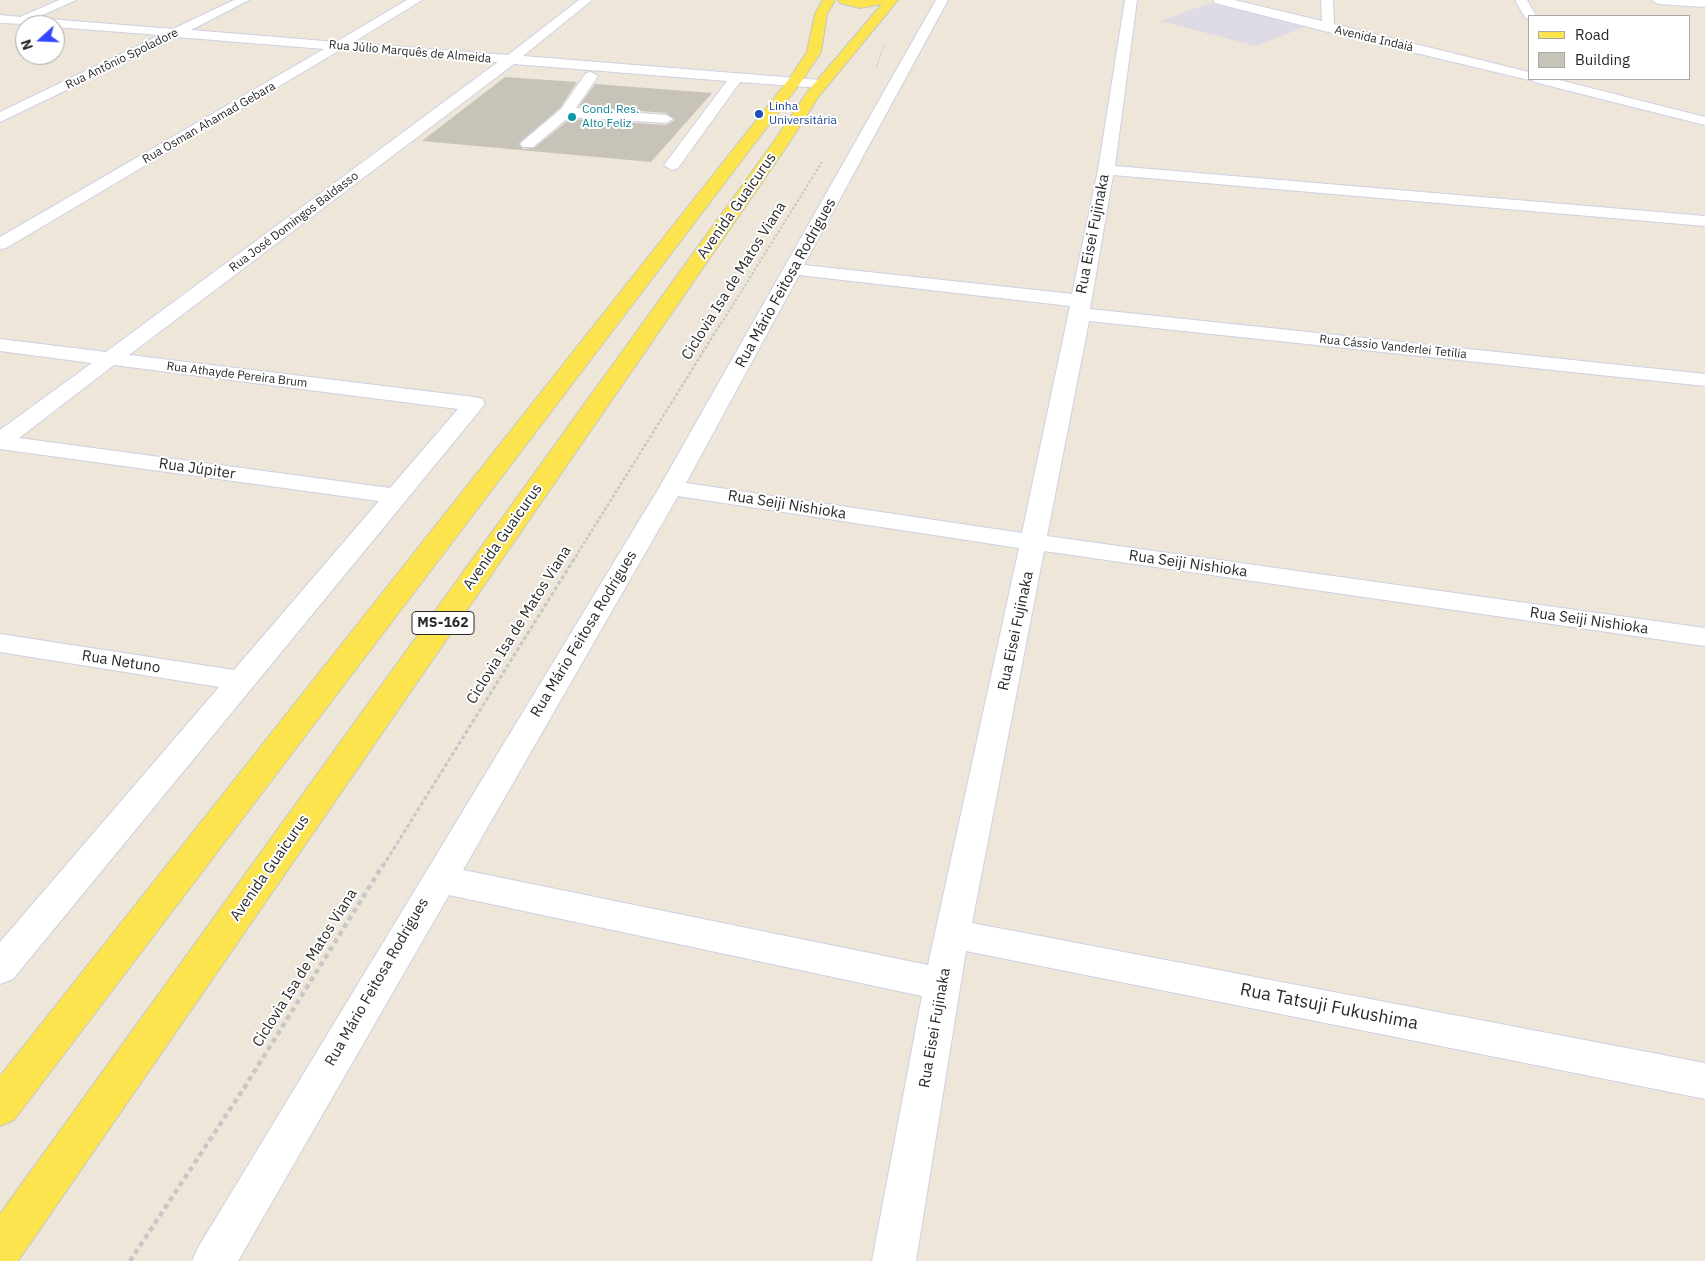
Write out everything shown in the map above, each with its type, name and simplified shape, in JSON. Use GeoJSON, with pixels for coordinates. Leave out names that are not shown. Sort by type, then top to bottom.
{"type":"FeatureCollection","features":[{"type":"Feature","properties":{"kind":"main road","name":"Avenida Guaicurus"},"geometry":{"type":"LineString","coordinates":[[0,1250],[762,170],[803,88],[814,52],[821,14],[829,0]]}},
{"type":"Feature","properties":{"kind":"main road"},"geometry":{"type":"LineString","coordinates":[[844,0],[860,4],[886,0]]}},
{"type":"Feature","properties":{"kind":"main road","name":"Avenida Guaicurus"},"geometry":{"type":"LineString","coordinates":[[0,1107],[803,88],[892,0]]}},
{"type":"Feature","properties":{"kind":"street"},"geometry":{"type":"LineString","coordinates":[[42,15],[70,0]]}},
{"type":"Feature","properties":{"kind":"street","name":"Rua Antônio Spoladore"},"geometry":{"type":"LineString","coordinates":[[0,118],[243,0]]}},
{"type":"Feature","properties":{"kind":"street","name":"Rua Osman Ahamad Gebara"},"geometry":{"type":"LineString","coordinates":[[0,244],[326,55],[416,0]]}},
{"type":"Feature","properties":{"kind":"street","name":"Rua José Domingos Baldasso"},"geometry":{"type":"LineString","coordinates":[[0,441],[504,64],[586,0]]}},
{"type":"Feature","properties":{"kind":"street","name":"Rua Mário Feitosa Rodrigues"},"geometry":{"type":"LineString","coordinates":[[214,1261],[671,488],[942,0]]}},
{"type":"Feature","properties":{"kind":"street","name":"Rua Eisei Fujinaka"},"geometry":{"type":"LineString","coordinates":[[894,1261],[942,984],[954,934],[1034,542],[1106,170],[1131,0]]}},
{"type":"Feature","properties":{"kind":"street","name":"Avenida Indaiá"},"geometry":{"type":"LineString","coordinates":[[1219,0],[1528,76]]}},
{"type":"Feature","properties":{"kind":"street"},"geometry":{"type":"LineString","coordinates":[[1327,0],[1328,28]]}},
{"type":"Feature","properties":{"kind":"street"},"geometry":{"type":"LineString","coordinates":[[1521,0],[1529,15]]}},
{"type":"Feature","properties":{"kind":"street"},"geometry":{"type":"LineString","coordinates":[[1658,0],[1705,3]]}},
{"type":"Feature","properties":{"kind":"street","name":"Rua Júlio Marquês de Almeida"},"geometry":{"type":"LineString","coordinates":[[0,19],[15,24]]}},
{"type":"Feature","properties":{"kind":"street","name":"Rua Júlio Marquês de Almeida"},"geometry":{"type":"LineString","coordinates":[[0,30],[15,27]]}},
{"type":"Feature","properties":{"kind":"street","name":"Rua Júlio Marquês de Almeida"},"geometry":{"type":"LineString","coordinates":[[65,28],[175,33],[341,46],[592,76],[732,82]]}},
{"type":"Feature","properties":{"kind":"street","name":"Rua Júlio Marquês de Almeida"},"geometry":{"type":"LineString","coordinates":[[65,35],[326,55],[504,64],[803,88]]}},
{"type":"Feature","properties":{"kind":"street"},"geometry":{"type":"LineString","coordinates":[[528,144],[566,112],[592,76]]}},
{"type":"Feature","properties":{"kind":"street"},"geometry":{"type":"LineString","coordinates":[[1546,80],[1569,83],[1705,121]]}},
{"type":"Feature","properties":{"kind":"street"},"geometry":{"type":"LineString","coordinates":[[672,165],[707,120],[732,82]]}},
{"type":"Feature","properties":{"kind":"street"},"geometry":{"type":"LineString","coordinates":[[566,112],[666,119]]}},
{"type":"Feature","properties":{"kind":"street"},"geometry":{"type":"LineString","coordinates":[[1106,170],[1705,222]]}},
{"type":"Feature","properties":{"kind":"street","name":"Rua Cássio Vanderlei Tetilia"},"geometry":{"type":"LineString","coordinates":[[794,269],[1080,307],[1705,380]]}},
{"type":"Feature","properties":{"kind":"street","name":"Rua Athayde Pereira Brum"},"geometry":{"type":"LineString","coordinates":[[0,345],[474,404],[394,496]]}},
{"type":"Feature","properties":{"kind":"street","name":"Rua Júpiter"},"geometry":{"type":"LineString","coordinates":[[0,441],[394,496]]}},
{"type":"Feature","properties":{"kind":"street","name":"Rua Seiji Nishioka"},"geometry":{"type":"LineString","coordinates":[[671,488],[1034,542],[1705,637]]}},
{"type":"Feature","properties":{"kind":"street"},"geometry":{"type":"LineString","coordinates":[[6,953],[242,681],[394,496]]}},
{"type":"Feature","properties":{"kind":"street","name":"Rua Netuno"},"geometry":{"type":"LineString","coordinates":[[0,643],[242,681]]}},
{"type":"Feature","properties":{"kind":"street"},"geometry":{"type":"LineString","coordinates":[[438,880],[942,984]]}},
{"type":"Feature","properties":{"kind":"street","name":"Rua Tatsuji Fukushima"},"geometry":{"type":"LineString","coordinates":[[954,934],[1705,1081]]}},
{"type":"Feature","properties":{"kind":"path"},"geometry":{"type":"LineString","coordinates":[[875,71],[884,45],[890,39]]}},
{"type":"Feature","properties":{"kind":"path","name":"Ciclovia Isa de Matos Viana"},"geometry":{"type":"LineString","coordinates":[[130,1261],[246,1085],[827,154]]}},
{"type":"Feature","properties":{"kind":"shaded area"},"geometry":{"type":"Polygon","coordinates":[[[1210,3],[1305,27],[1256,46],[1160,21],[1210,3]]]}},
{"type":"Feature","properties":{"kind":"building","name":"Cond. Res. Alto Feliz"},"geometry":{"type":"Polygon","coordinates":[[[505,77],[577,82],[560,108],[519,143],[523,149],[534,148],[570,119],[666,125],[675,120],[666,113],[579,106],[595,84],[712,93],[651,162],[422,141],[505,77]]]}},
{"type":"Feature","properties":{"kind":"place","name":"Linha Universitária"},"geometry":{"type":"Point","coordinates":[759,114]}},
{"type":"Feature","properties":{"kind":"place","name":"Cond. Res. Alto Feliz"},"geometry":{"type":"Point","coordinates":[572,117]}}]}
